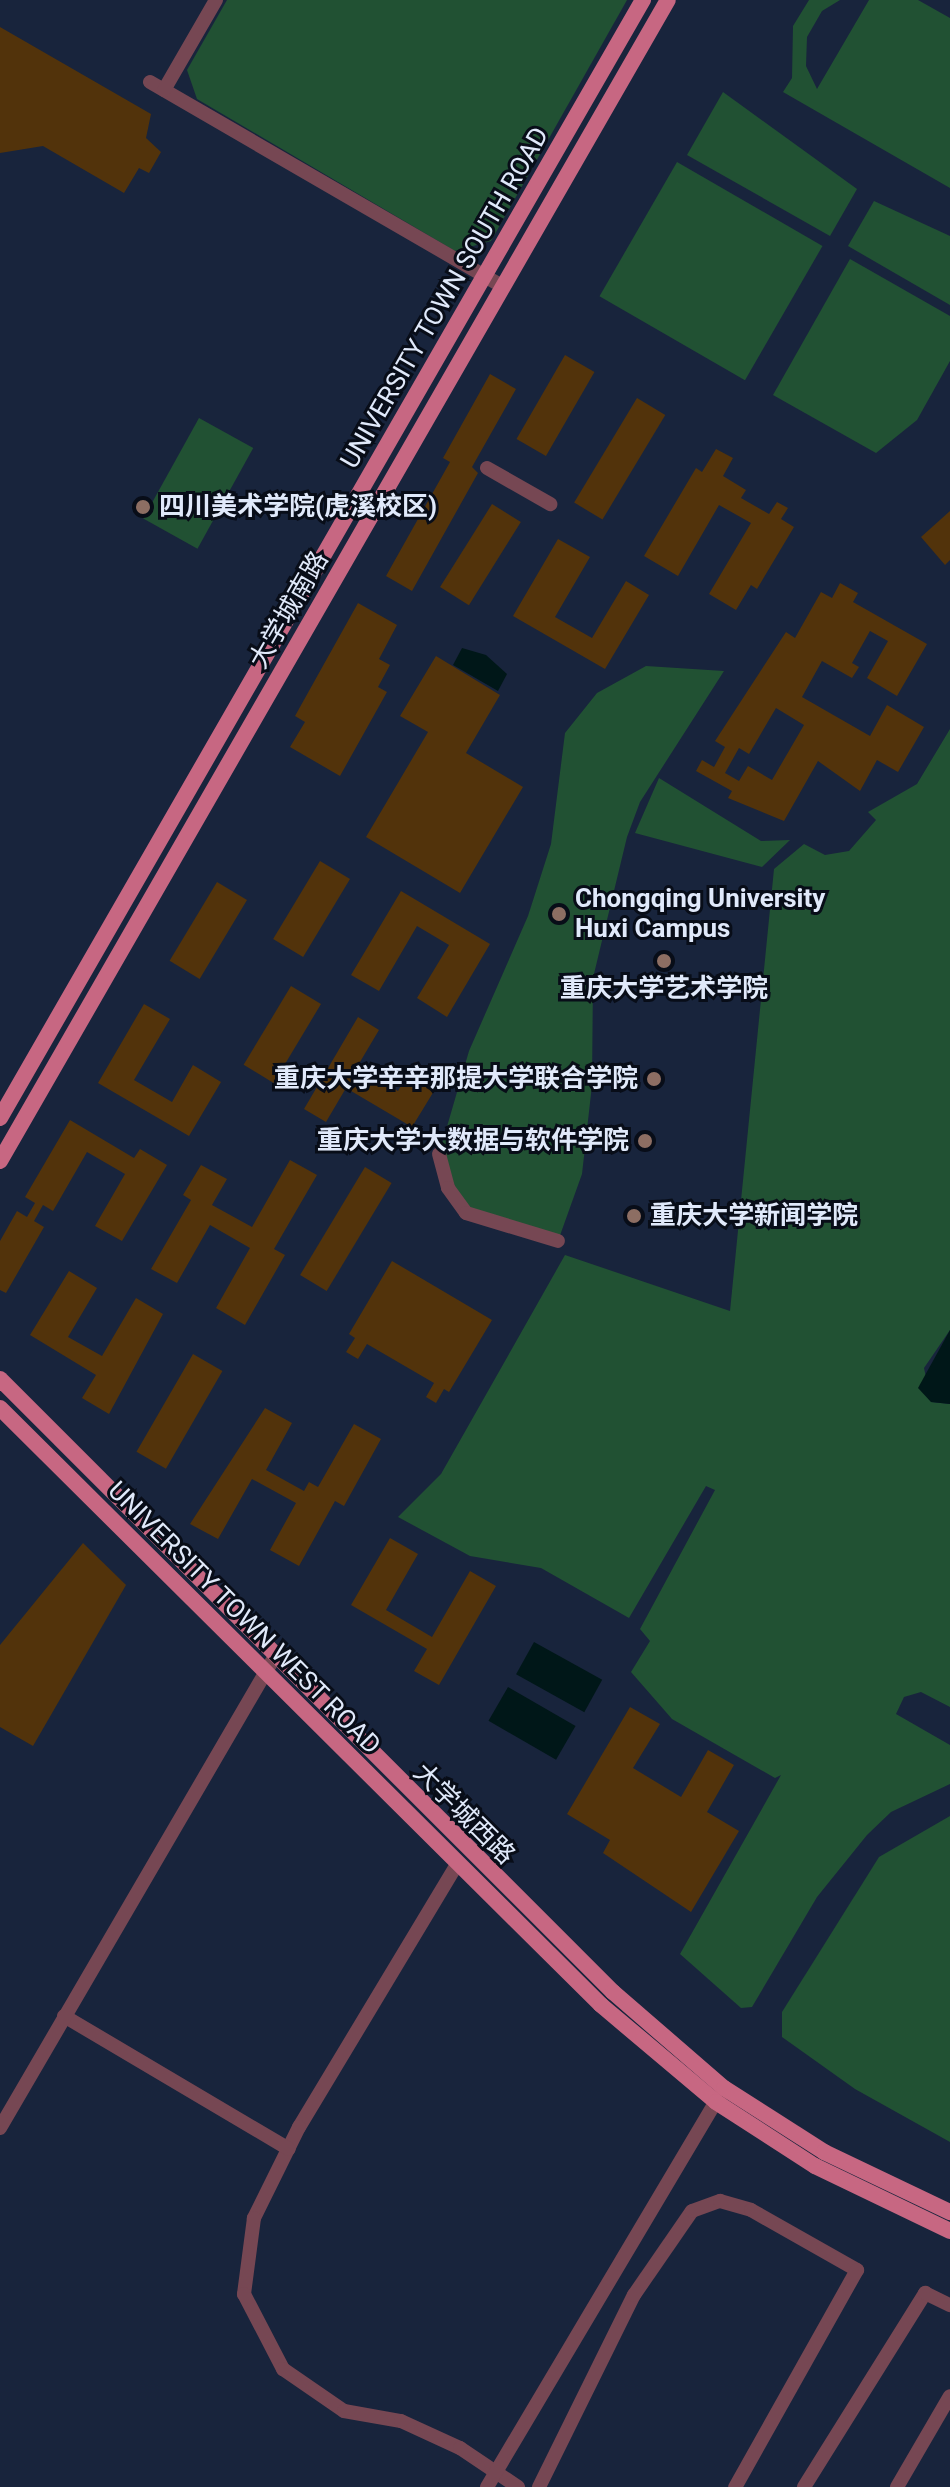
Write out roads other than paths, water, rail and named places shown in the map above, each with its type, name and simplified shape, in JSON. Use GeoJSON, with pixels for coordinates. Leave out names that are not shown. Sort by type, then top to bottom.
{"type":"FeatureCollection","features":[{"type":"Feature","properties":{"kind":"main road","name":"UNIVERSITY TOWN SOUTH ROAD"},"geometry":{"type":"LineString","coordinates":[[0,1118],[643,0]]}},
{"type":"Feature","properties":{"kind":"main road","name":"大学城南路"},"geometry":{"type":"LineString","coordinates":[[0,1161],[668,0]]}},
{"type":"Feature","properties":{"kind":"main road","name":"大学城西路"},"geometry":{"type":"LineString","coordinates":[[0,1379],[275,1656],[720,2095],[824,2152],[950,2212]]}},
{"type":"Feature","properties":{"kind":"main road","name":"UNIVERSITY TOWN WEST ROAD"},"geometry":{"type":"LineString","coordinates":[[0,1408],[456,1866],[601,2005],[815,2166],[950,2231]]}},
{"type":"Feature","properties":{"kind":"street"},"geometry":{"type":"LineString","coordinates":[[164,90],[216,0]]}},
{"type":"Feature","properties":{"kind":"street"},"geometry":{"type":"LineString","coordinates":[[150,82],[483,280],[503,287]]}},
{"type":"Feature","properties":{"kind":"street"},"geometry":{"type":"LineString","coordinates":[[487,468],[550,504]]}},
{"type":"Feature","properties":{"kind":"street"},"geometry":{"type":"LineString","coordinates":[[439,1154],[448,1188],[466,1213],[558,1241]]}},
{"type":"Feature","properties":{"kind":"street"},"geometry":{"type":"LineString","coordinates":[[0,2128],[275,1656]]}},
{"type":"Feature","properties":{"kind":"street"},"geometry":{"type":"LineString","coordinates":[[456,1866],[289,2149],[254,2218],[244,2294],[283,2369],[344,2411],[401,2421],[518,2487]]}},
{"type":"Feature","properties":{"kind":"street"},"geometry":{"type":"LineString","coordinates":[[64,2016],[289,2149]]}},
{"type":"Feature","properties":{"kind":"street"},"geometry":{"type":"LineString","coordinates":[[487,2487],[720,2095]]}},
{"type":"Feature","properties":{"kind":"street"},"geometry":{"type":"LineString","coordinates":[[539,2487],[634,2295],[692,2211],[720,2201],[751,2210],[857,2270],[735,2487]]}},
{"type":"Feature","properties":{"kind":"street"},"geometry":{"type":"LineString","coordinates":[[804,2487],[925,2293],[950,2305]]}},
{"type":"Feature","properties":{"kind":"street"},"geometry":{"type":"LineString","coordinates":[[897,2487],[950,2396]]}},
{"type":"Feature","properties":{"kind":"place","name":"四川美术学院(虎溪校区)"},"geometry":{"type":"Point","coordinates":[143,507]}},
{"type":"Feature","properties":{"kind":"place","name":"Chongqing University Huxi Campus"},"geometry":{"type":"Point","coordinates":[559,914]}},
{"type":"Feature","properties":{"kind":"place","name":"重庆大学艺术学院"},"geometry":{"type":"Point","coordinates":[664,961]}},
{"type":"Feature","properties":{"kind":"place","name":"重庆大学辛辛那提大学联合学院"},"geometry":{"type":"Point","coordinates":[654,1079]}},
{"type":"Feature","properties":{"kind":"place","name":"重庆大学大数据与软件学院"},"geometry":{"type":"Point","coordinates":[645,1141]}},
{"type":"Feature","properties":{"kind":"place","name":"重庆大学新闻学院"},"geometry":{"type":"Point","coordinates":[634,1216]}}]}
